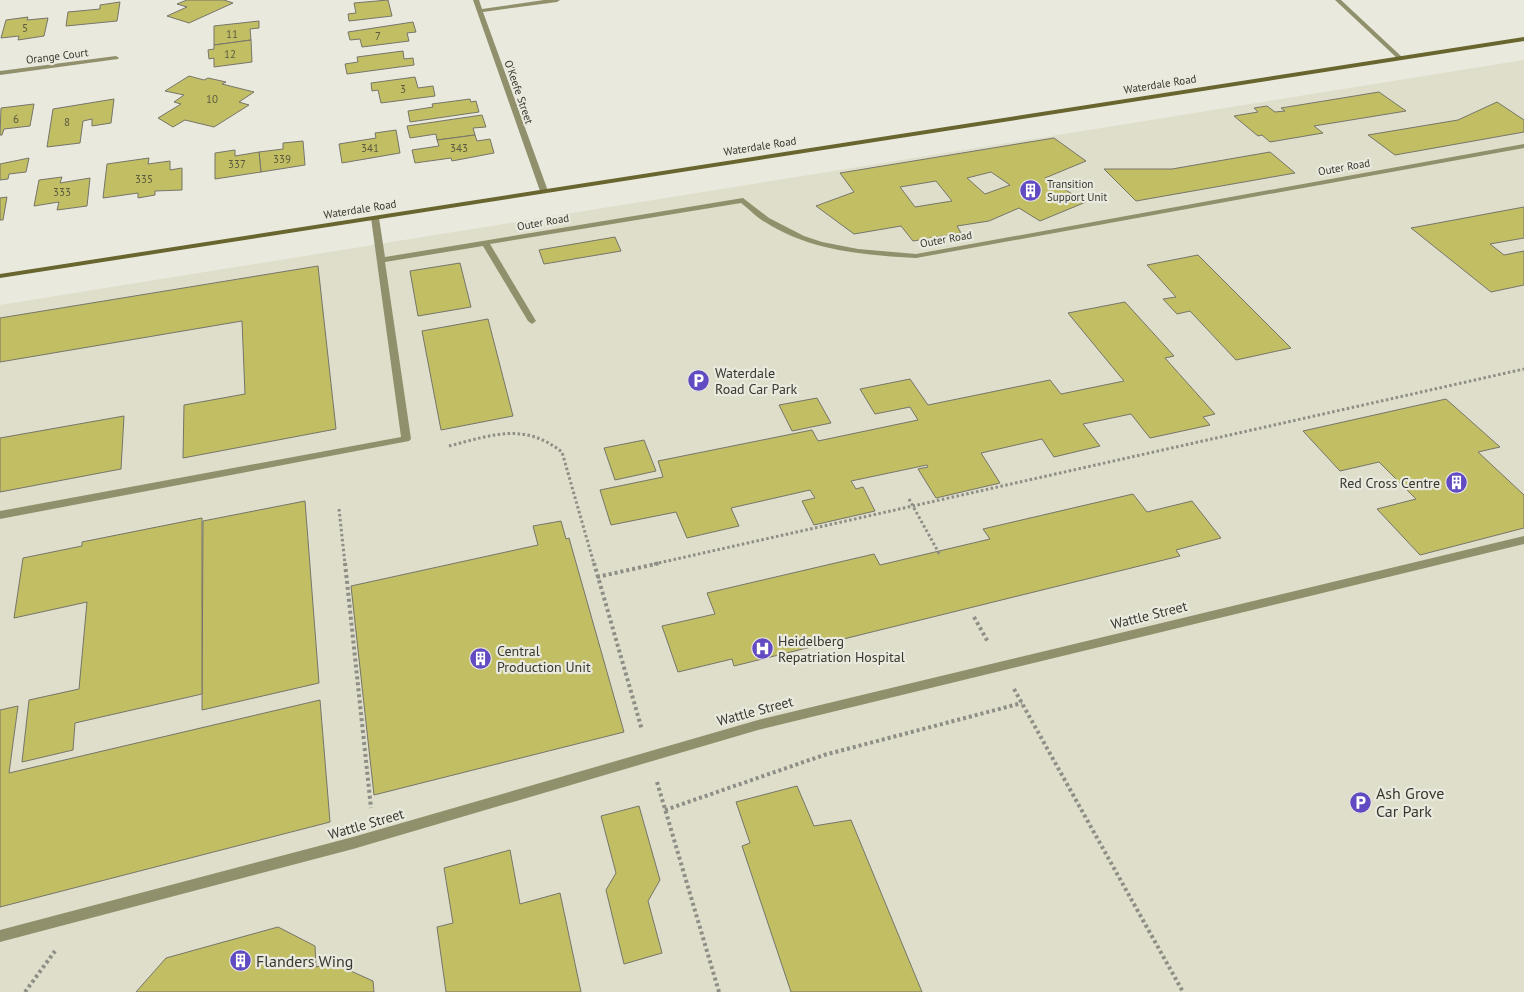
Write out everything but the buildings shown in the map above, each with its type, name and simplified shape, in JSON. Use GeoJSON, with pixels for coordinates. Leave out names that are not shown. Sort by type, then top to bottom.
{"type":"FeatureCollection","features":[{"type":"Feature","properties":{"kind":"street","name":"O'Keefe Street"},"geometry":{"type":"LineString","coordinates":[[476,0],[544,191]]}},
{"type":"Feature","properties":{"kind":"street"},"geometry":{"type":"LineString","coordinates":[[480,10],[557,0]]}},
{"type":"Feature","properties":{"kind":"street"},"geometry":{"type":"LineString","coordinates":[[1338,0],[1400,58]]}},
{"type":"Feature","properties":{"kind":"street","name":"Waterdale Road"},"geometry":{"type":"LineString","coordinates":[[0,276],[1523,40]]}},
{"type":"Feature","properties":{"kind":"street","name":"Orange Court"},"geometry":{"type":"LineString","coordinates":[[0,73],[116,58]]}},
{"type":"Feature","properties":{"kind":"street","name":"Outer Road"},"geometry":{"type":"LineString","coordinates":[[382,260],[743,200],[766,220],[811,242],[870,254],[916,256],[1524,146]]}},
{"type":"Feature","properties":{"kind":"street"},"geometry":{"type":"LineString","coordinates":[[0,515],[406,439],[375,218]]}},
{"type":"Feature","properties":{"kind":"street"},"geometry":{"type":"LineString","coordinates":[[485,243],[532,322]]}},
{"type":"Feature","properties":{"kind":"street","name":"Wattle Street"},"geometry":{"type":"LineString","coordinates":[[0,936],[354,843],[758,725],[1524,540]]}},
{"type":"Feature","properties":{"kind":"path"},"geometry":{"type":"LineString","coordinates":[[597,577],[1524,369]]}},
{"type":"Feature","properties":{"kind":"path"},"geometry":{"type":"LineString","coordinates":[[449,446],[516,431],[534,434],[550,440],[562,452],[719,992]]}},
{"type":"Feature","properties":{"kind":"path"},"geometry":{"type":"LineString","coordinates":[[909,500],[940,555]]}},
{"type":"Feature","properties":{"kind":"path"},"geometry":{"type":"LineString","coordinates":[[339,509],[371,808]]}},
{"type":"Feature","properties":{"kind":"path"},"geometry":{"type":"LineString","coordinates":[[974,617],[1183,992]]}},
{"type":"Feature","properties":{"kind":"path"},"geometry":{"type":"LineString","coordinates":[[665,810],[824,755],[1022,704]]}},
{"type":"Feature","properties":{"kind":"shaded area","name":"Heidelberg Repatriation Hospital"},"geometry":{"type":"Polygon","coordinates":[[[1524,60],[1524,992],[0,992],[0,305],[1524,60]]]}},
{"type":"Feature","properties":{"kind":"place","name":"Transition Support Unit"},"geometry":{"type":"Point","coordinates":[1031,190]}},
{"type":"Feature","properties":{"kind":"place","name":"Waterdale Road Car Park"},"geometry":{"type":"Point","coordinates":[699,381]}},
{"type":"Feature","properties":{"kind":"place","name":"Red Cross Centre"},"geometry":{"type":"Point","coordinates":[1456,483]}},
{"type":"Feature","properties":{"kind":"place","name":"Heidelberg Repatriation Hospital"},"geometry":{"type":"Point","coordinates":[762,649]}},
{"type":"Feature","properties":{"kind":"place","name":"Central Production Unit"},"geometry":{"type":"Point","coordinates":[481,659]}},
{"type":"Feature","properties":{"kind":"place","name":"Ash Grove Car Park"},"geometry":{"type":"Point","coordinates":[1360,802]}},
{"type":"Feature","properties":{"kind":"place","name":"Flanders Wing"},"geometry":{"type":"Point","coordinates":[240,961]}}]}
